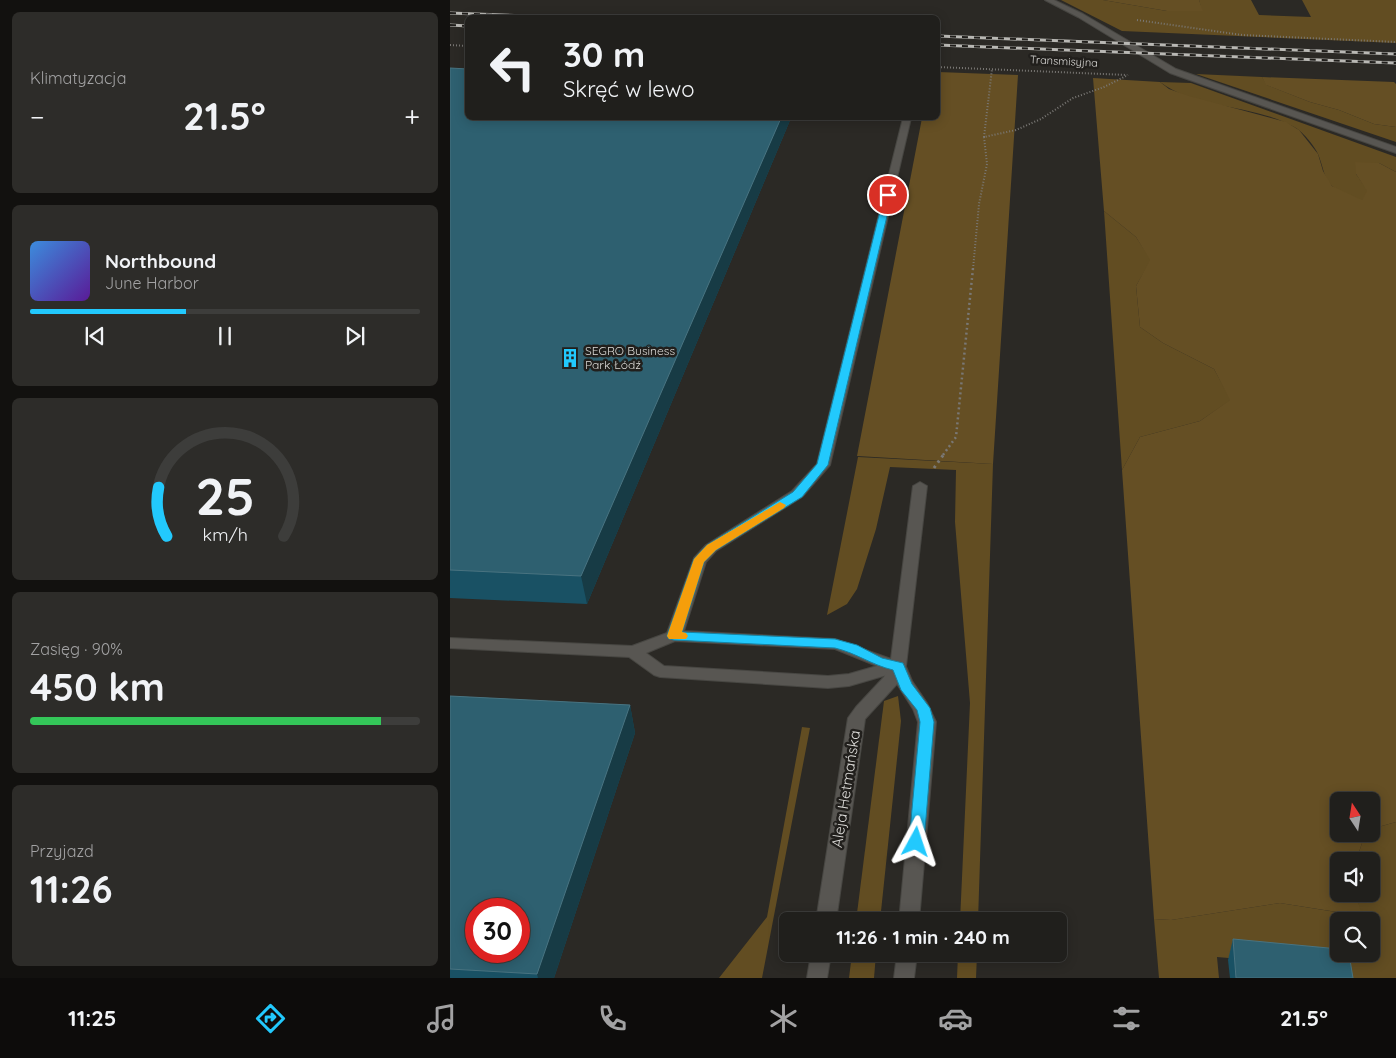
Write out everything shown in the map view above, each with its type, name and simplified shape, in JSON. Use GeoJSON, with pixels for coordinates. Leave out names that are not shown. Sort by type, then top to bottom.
{"type":"FeatureCollection","features":[{"type":"Feature","properties":{"kind":"street"},"geometry":{"type":"LineString","coordinates":[[1048,0],[1084,16],[1150,59],[1173,71],[1396,150]]}},
{"type":"Feature","properties":{"kind":"street"},"geometry":{"type":"LineString","coordinates":[[674,636],[699,561],[712,548],[798,494],[823,465],[907,120]]}},
{"type":"Feature","properties":{"kind":"street"},"geometry":{"type":"LineString","coordinates":[[910,912],[927,722],[923,708],[905,686],[898,666],[920,486]]}},
{"type":"Feature","properties":{"kind":"street"},"geometry":{"type":"LineString","coordinates":[[450,643],[634,652],[674,636],[835,644],[852,648],[878,662],[898,666]]}},
{"type":"Feature","properties":{"kind":"street"},"geometry":{"type":"LineString","coordinates":[[634,652],[660,671],[828,682],[848,680],[877,670],[898,666]]}},
{"type":"Feature","properties":{"kind":"street","name":"Aleja Hetmańska"},"geometry":{"type":"LineString","coordinates":[[827,912],[857,718],[864,706],[887,687],[895,676],[898,666]]}},
{"type":"Feature","properties":{"kind":"street"},"geometry":{"type":"LineString","coordinates":[[817,978],[820,962]]}},
{"type":"Feature","properties":{"kind":"street"},"geometry":{"type":"LineString","coordinates":[[904,978],[905,962]]}},
{"type":"Feature","properties":{"kind":"path"},"geometry":{"type":"LineString","coordinates":[[1084,16],[1121,18],[1242,35],[1396,42]]}},
{"type":"Feature","properties":{"kind":"path"},"geometry":{"type":"LineString","coordinates":[[450,45],[465,46]]}},
{"type":"Feature","properties":{"kind":"path","name":"Transmisyjna"},"geometry":{"type":"LineString","coordinates":[[940,67],[1128,76],[1073,98],[1041,119],[1016,130],[984,137]]}},
{"type":"Feature","properties":{"kind":"path"},"geometry":{"type":"LineString","coordinates":[[920,486],[956,437],[979,204],[987,164],[984,137],[992,69]]}},
{"type":"Feature","properties":{"kind":"shaded area"},"geometry":{"type":"Polygon","coordinates":[[[1061,0],[1103,0],[1167,11],[1202,11],[1199,0],[1251,0],[1259,15],[1311,17],[1302,0],[1396,0],[1396,43],[1122,31],[1061,0]]]}},
{"type":"Feature","properties":{"kind":"shaded area"},"geometry":{"type":"Polygon","coordinates":[[[1103,0],[1199,0],[1203,11],[1167,11],[1103,0]]]}},
{"type":"Feature","properties":{"kind":"shaded area"},"geometry":{"type":"Polygon","coordinates":[[[940,72],[1018,75],[993,464],[857,456],[922,120],[940,120],[940,72]]]}},
{"type":"Feature","properties":{"kind":"shaded area"},"geometry":{"type":"Polygon","coordinates":[[[1196,74],[1262,77],[1267,85],[1310,102],[1339,110],[1374,124],[1396,127],[1396,142],[1196,74]]]}},
{"type":"Feature","properties":{"kind":"shaded area"},"geometry":{"type":"Polygon","coordinates":[[[1262,77],[1394,82],[1396,84],[1396,127],[1374,124],[1339,110],[1310,102],[1266,85],[1262,77]]]}},
{"type":"Feature","properties":{"kind":"shaded area"},"geometry":{"type":"Polygon","coordinates":[[[1093,78],[1160,82],[1169,89],[1189,96],[1286,122],[1299,130],[1318,154],[1323,171],[1332,186],[1362,200],[1367,191],[1356,174],[1355,162],[1379,163],[1396,172],[1396,822],[1380,826],[1380,792],[1330,792],[1330,842],[1362,842],[1359,852],[1330,852],[1330,902],[1358,902],[1361,912],[1337,912],[1280,903],[1171,920],[1154,919],[1122,470],[1140,437],[1200,421],[1230,400],[1214,369],[1163,343],[1140,327],[1136,286],[1150,260],[1136,237],[1104,211],[1093,78]]]}},
{"type":"Feature","properties":{"kind":"shaded area"},"geometry":{"type":"Polygon","coordinates":[[[1160,82],[1191,83],[1396,157],[1396,172],[1379,163],[1356,174],[1368,191],[1362,201],[1332,186],[1327,179],[1320,158],[1314,148],[1296,128],[1280,120],[1263,115],[1191,98],[1160,82]]]}},
{"type":"Feature","properties":{"kind":"shaded area"},"geometry":{"type":"Polygon","coordinates":[[[1104,211],[1136,237],[1151,260],[1136,286],[1140,327],[1163,343],[1214,369],[1231,400],[1200,421],[1140,437],[1122,470],[1104,211]]]}},
{"type":"Feature","properties":{"kind":"shaded area"},"geometry":{"type":"Polygon","coordinates":[[[858,457],[993,464],[978,912],[960,912],[970,703],[955,522],[956,470],[890,467],[876,529],[857,589],[847,604],[827,615],[858,457]]]}},
{"type":"Feature","properties":{"kind":"shaded area"},"geometry":{"type":"Polygon","coordinates":[[[898,696],[901,721],[881,912],[857,912],[884,701],[898,696]]]}},
{"type":"Feature","properties":{"kind":"shaded area"},"geometry":{"type":"Polygon","coordinates":[[[802,727],[810,728],[762,978],[719,978],[767,917],[802,727]]]}},
{"type":"Feature","properties":{"kind":"shaded area"},"geometry":{"type":"Polygon","coordinates":[[[1396,822],[1396,978],[1346,978],[1344,968],[1217,957],[1219,978],[1159,978],[1154,919],[1171,920],[1280,903],[1336,912],[1330,912],[1330,962],[1380,962],[1380,912],[1360,912],[1358,902],[1380,902],[1380,852],[1359,852],[1362,842],[1380,842],[1380,826],[1396,822]]]}},
{"type":"Feature","properties":{"kind":"shaded area"},"geometry":{"type":"Polygon","coordinates":[[[851,962],[875,962],[874,978],[849,978],[851,962]]]}},
{"type":"Feature","properties":{"kind":"shaded area"},"geometry":{"type":"Polygon","coordinates":[[[958,962],[977,962],[976,978],[957,978],[958,962]]]}},
{"type":"Feature","properties":{"kind":"building","name":"SEGRO Business Park Łódź"},"geometry":{"type":"Polygon","coordinates":[[[450,68],[465,69],[465,120],[780,120],[581,576],[450,570],[450,68]]]}},
{"type":"Feature","properties":{"kind":"building"},"geometry":{"type":"Polygon","coordinates":[[[450,696],[630,705],[537,974],[450,969],[450,696]]]}},
{"type":"Feature","properties":{"kind":"building"},"geometry":{"type":"Polygon","coordinates":[[[1233,939],[1330,948],[1330,962],[1350,962],[1353,978],[1236,978],[1233,939]]]}},
{"type":"Feature","properties":{"kind":"railway"},"geometry":{"type":"LineString","coordinates":[[450,13],[501,15]]}},
{"type":"Feature","properties":{"kind":"railway"},"geometry":{"type":"LineString","coordinates":[[450,25],[465,26]]}},
{"type":"Feature","properties":{"kind":"railway"},"geometry":{"type":"LineString","coordinates":[[940,36],[1396,54]]}},
{"type":"Feature","properties":{"kind":"railway"},"geometry":{"type":"LineString","coordinates":[[940,45],[1396,63]]}},
{"type":"Feature","properties":{"kind":"slow traffic"},"geometry":{"type":"LineString","coordinates":[[682,636],[674,636],[699,561],[712,548],[780,505]]}},
{"type":"Feature","properties":{"kind":"place","name":"SEGRO Business Park Łódź"},"geometry":{"type":"Point","coordinates":[570,358]}},
{"type":"Feature","properties":{"kind":"route"},"geometry":{"type":"LineString","coordinates":[[888,195],[823,465],[798,494],[712,548],[699,561],[674,636],[835,644],[852,648],[878,662],[898,666],[905,686],[923,708],[927,722],[916,842]]}}]}
